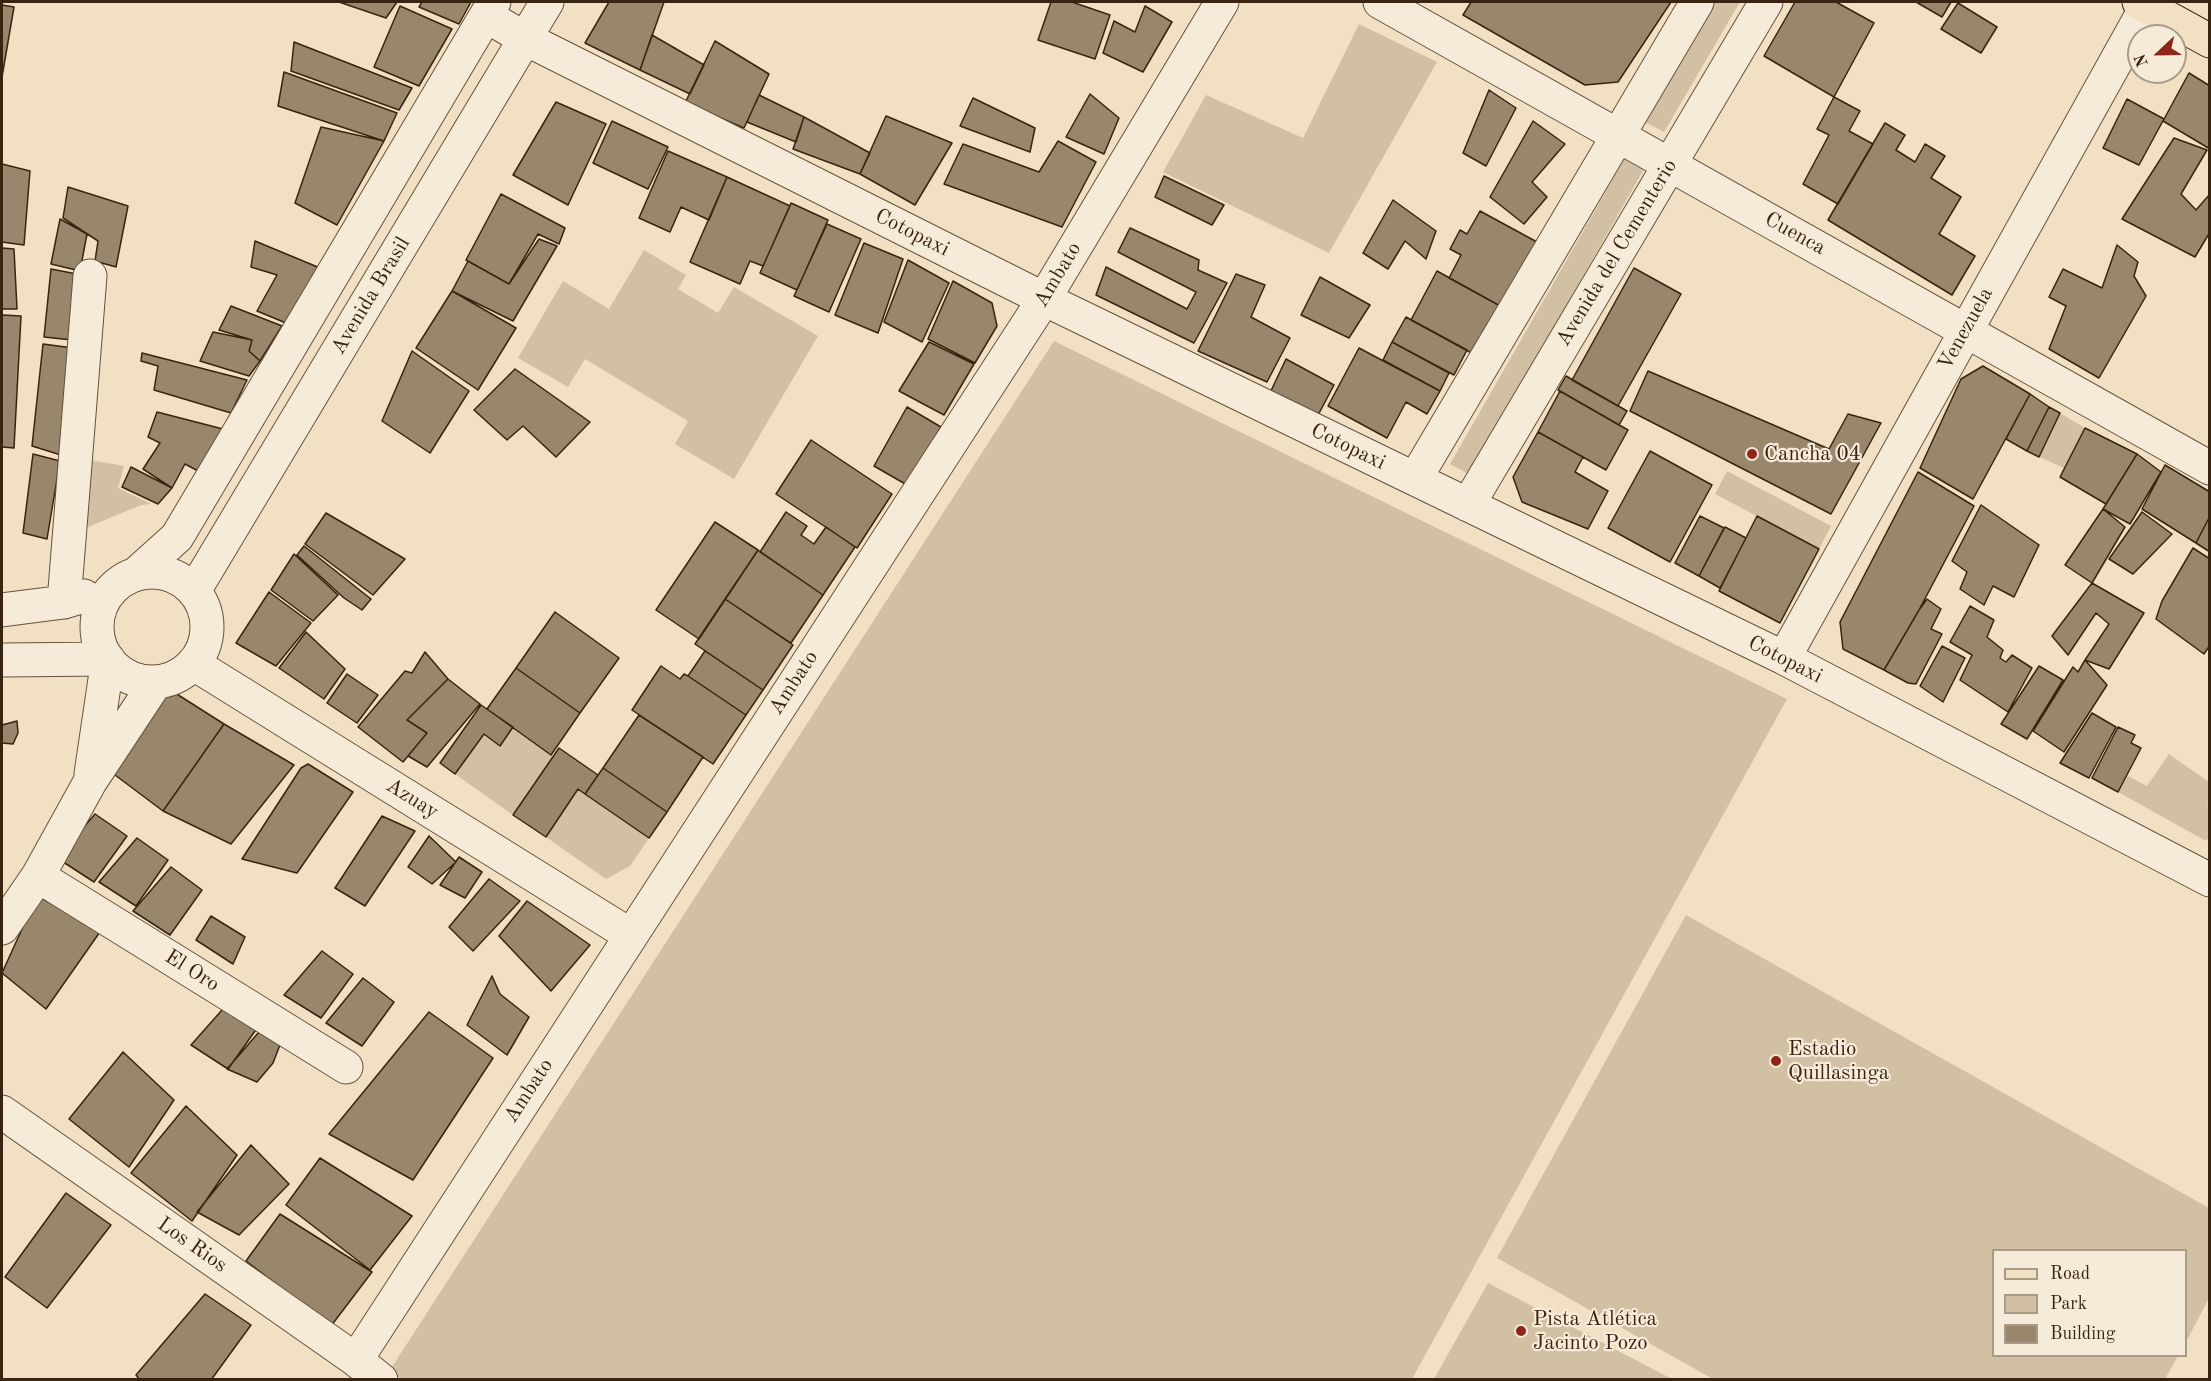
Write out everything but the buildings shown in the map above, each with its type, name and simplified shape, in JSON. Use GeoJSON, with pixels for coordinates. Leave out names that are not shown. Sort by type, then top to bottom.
{"type":"FeatureCollection","features":[{"type":"Feature","properties":{"kind":"main road"},"geometry":{"type":"LineString","coordinates":[[2151,3],[2210,41]]}},
{"type":"Feature","properties":{"kind":"street","name":"Avenida Brasil"},"geometry":{"type":"LineString","coordinates":[[194,591],[547,2]]}},
{"type":"Feature","properties":{"kind":"street","name":"Ambato"},"geometry":{"type":"LineString","coordinates":[[356,1360],[1044,299],[1222,2]]}},
{"type":"Feature","properties":{"kind":"street","name":"Cuenca"},"geometry":{"type":"LineString","coordinates":[[1380,2],[2210,468]]}},
{"type":"Feature","properties":{"kind":"street"},"geometry":{"type":"LineString","coordinates":[[1415,479],[1697,2]]}},
{"type":"Feature","properties":{"kind":"street","name":"Avenida del Cementerio"},"geometry":{"type":"LineString","coordinates":[[1468,505],[1766,2]]}},
{"type":"Feature","properties":{"kind":"street","name":"Venezuela"},"geometry":{"type":"LineString","coordinates":[[1784,658],[1965,330],[2151,3]]}},
{"type":"Feature","properties":{"kind":"street","name":"Avenida Brasil"},"geometry":{"type":"LineString","coordinates":[[129,577],[177,537],[490,8]]}},
{"type":"Feature","properties":{"kind":"street","name":"Cotopaxi"},"geometry":{"type":"LineString","coordinates":[[490,8],[526,39],[1044,299],[1784,658],[2210,880]]}},
{"type":"Feature","properties":{"kind":"street"},"geometry":{"type":"LineString","coordinates":[[64,602],[90,276]]}},
{"type":"Feature","properties":{"kind":"street"},"geometry":{"type":"LineString","coordinates":[[2,610],[64,602],[86,596],[129,577],[152,572],[168,574],[183,580],[194,591],[203,604],[207,619],[207,635],[202,650],[194,664],[183,673],[156,682],[138,680],[121,672],[108,659],[100,643],[97,625],[100,608],[109,592],[129,577]]}},
{"type":"Feature","properties":{"kind":"street"},"geometry":{"type":"LineString","coordinates":[[2,660],[108,659]]}},
{"type":"Feature","properties":{"kind":"street"},"geometry":{"type":"LineString","coordinates":[[90,782],[108,659]]}},
{"type":"Feature","properties":{"kind":"street","name":"Azuay"},"geometry":{"type":"LineString","coordinates":[[194,664],[630,935]]}},
{"type":"Feature","properties":{"kind":"street"},"geometry":{"type":"LineString","coordinates":[[2,928],[38,876],[90,782],[156,682]]}},
{"type":"Feature","properties":{"kind":"street","name":"El Oro"},"geometry":{"type":"LineString","coordinates":[[38,876],[346,1067]]}},
{"type":"Feature","properties":{"kind":"street","name":"Los Rios"},"geometry":{"type":"LineString","coordinates":[[2,1112],[356,1360],[381,1380]]}},
{"type":"Feature","properties":{"kind":"green space"},"geometry":{"type":"Polygon","coordinates":[[[1715,2],[1740,2],[1664,132],[1645,122],[1715,2]]]}},
{"type":"Feature","properties":{"kind":"green space"},"geometry":{"type":"Polygon","coordinates":[[[1359,24],[1437,62],[1329,253],[1163,172],[1206,95],[1303,138],[1359,24]]]}},
{"type":"Feature","properties":{"kind":"green space"},"geometry":{"type":"Polygon","coordinates":[[[1629,151],[1648,162],[1470,475],[1450,464],[1629,151]]]}},
{"type":"Feature","properties":{"kind":"green space"},"geometry":{"type":"Polygon","coordinates":[[[644,250],[686,275],[678,289],[718,313],[734,287],[818,336],[734,479],[675,444],[688,421],[585,359],[568,387],[518,358],[563,281],[609,309],[644,250]]]}},
{"type":"Feature","properties":{"kind":"green space"},"geometry":{"type":"Polygon","coordinates":[[[1054,341],[1787,699],[1412,1379],[403,1380],[390,1370],[1054,341]]]}},
{"type":"Feature","properties":{"kind":"green space"},"geometry":{"type":"Polygon","coordinates":[[[2060,413],[2085,428],[2064,468],[2039,457],[2060,413]]]}},
{"type":"Feature","properties":{"kind":"green space"},"geometry":{"type":"Polygon","coordinates":[[[90,460],[124,466],[118,488],[151,504],[141,505],[83,529],[90,460]]]}},
{"type":"Feature","properties":{"kind":"green space"},"geometry":{"type":"Polygon","coordinates":[[[1727,471],[1831,526],[1819,549],[1715,494],[1727,471]]]}},
{"type":"Feature","properties":{"kind":"green space"},"geometry":{"type":"Polygon","coordinates":[[[513,727],[553,756],[513,815],[455,774],[484,734],[500,745],[513,727]]]}},
{"type":"Feature","properties":{"kind":"green space"},"geometry":{"type":"Polygon","coordinates":[[[2169,754],[2209,782],[2207,803],[2209,805],[2209,837],[2206,841],[2118,792],[2128,776],[2147,786],[2169,754]]]}},
{"type":"Feature","properties":{"kind":"green space"},"geometry":{"type":"Polygon","coordinates":[[[578,789],[649,838],[630,866],[606,879],[546,837],[578,789]]]}},
{"type":"Feature","properties":{"kind":"green space","name":"Estadio Quillasinga"},"geometry":{"type":"Polygon","coordinates":[[[1686,915],[2209,1208],[2209,1298],[2187,1340],[2187,1249],[1992,1249],[1992,1357],[2177,1357],[2165,1379],[1713,1379],[1497,1258],[1686,915]]]}},
{"type":"Feature","properties":{"kind":"green space","name":"Pista Atlética Jacinto Pozo"},"geometry":{"type":"Polygon","coordinates":[[[1488,1283],[1672,1379],[1434,1379],[1488,1283]]]}},
{"type":"Feature","properties":{"kind":"place","name":"Cancha 04"},"geometry":{"type":"Point","coordinates":[1752,454]}},
{"type":"Feature","properties":{"kind":"place","name":"Estadio Quillasinga"},"geometry":{"type":"Point","coordinates":[1776,1061]}},
{"type":"Feature","properties":{"kind":"place","name":"Pista Atlética Jacinto Pozo"},"geometry":{"type":"Point","coordinates":[1521,1331]}}]}
